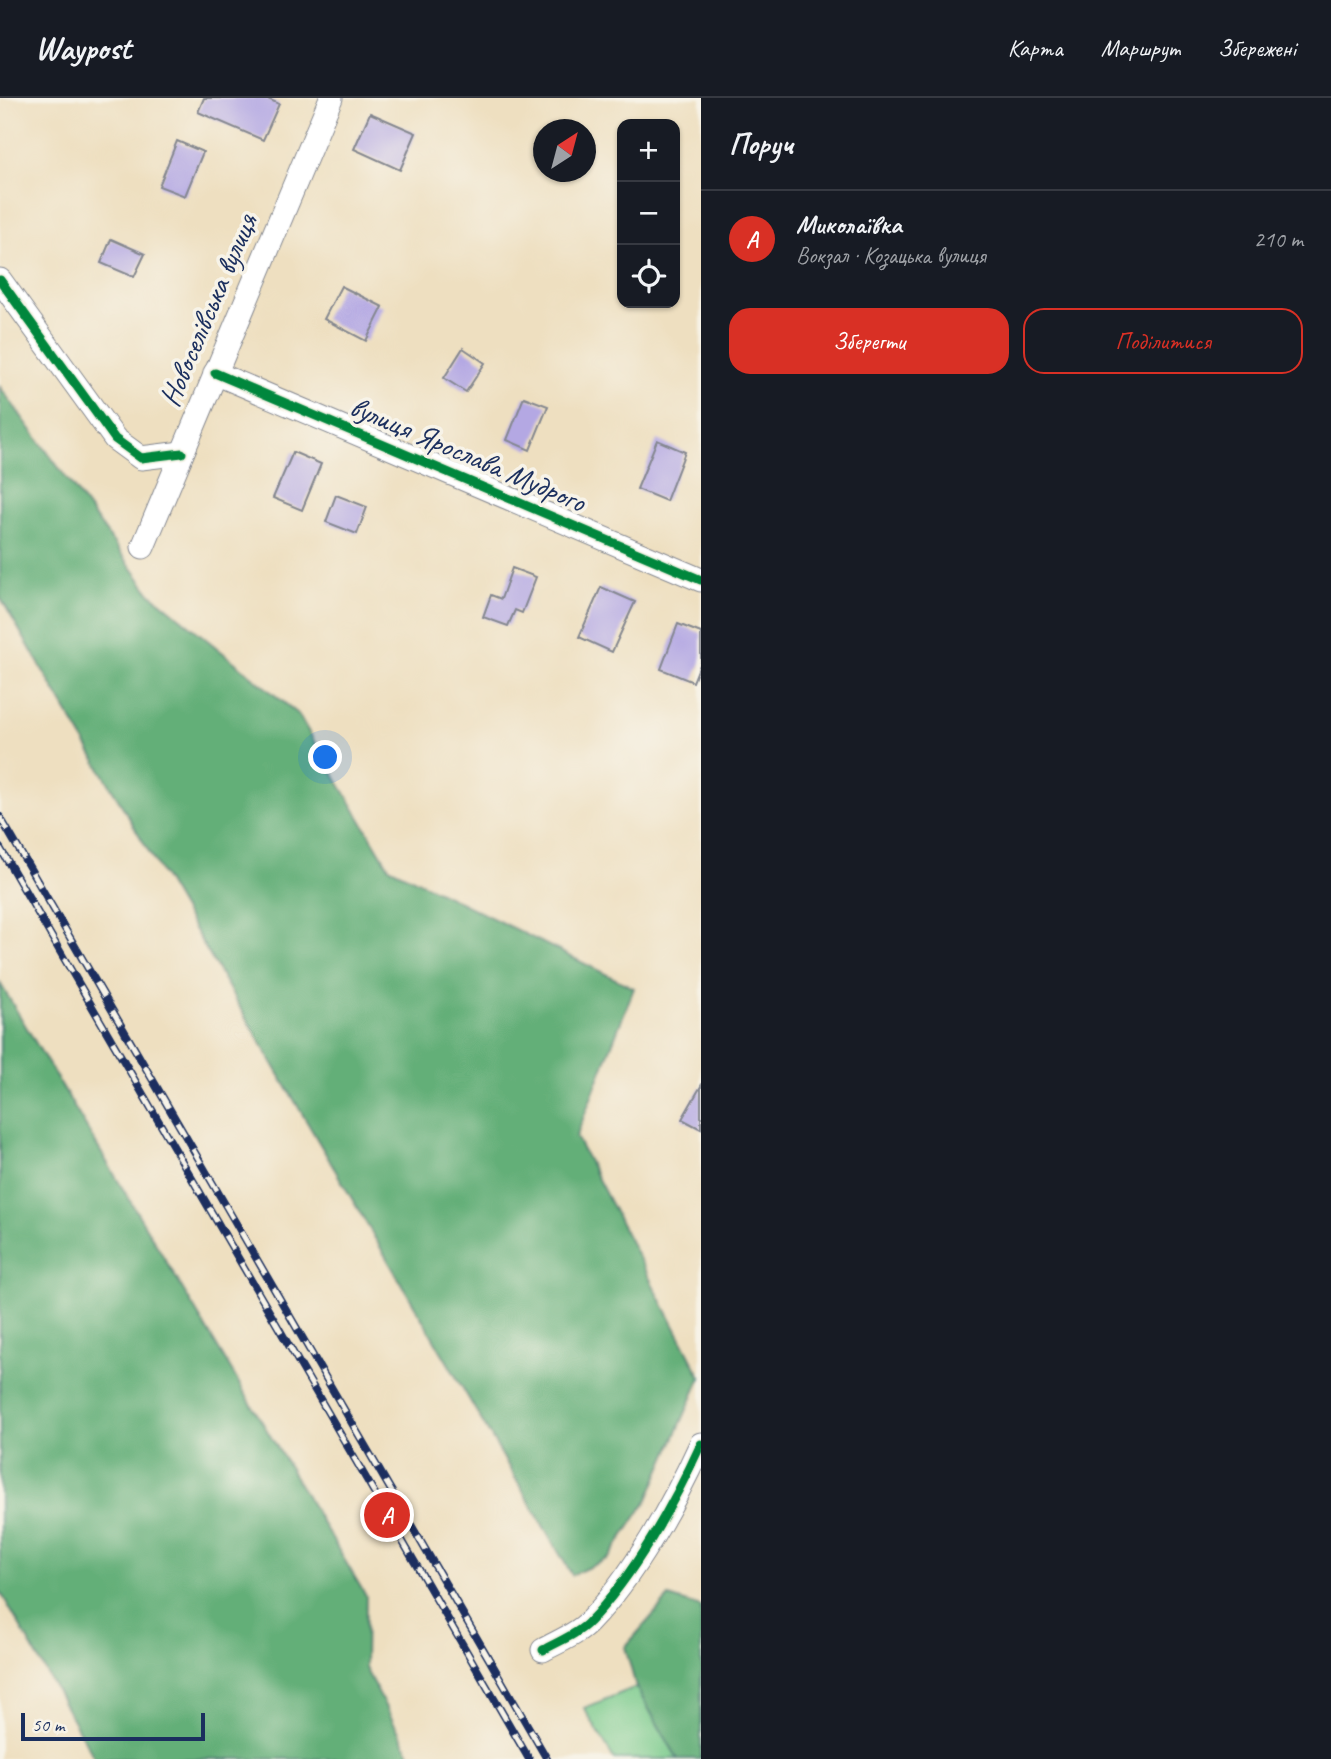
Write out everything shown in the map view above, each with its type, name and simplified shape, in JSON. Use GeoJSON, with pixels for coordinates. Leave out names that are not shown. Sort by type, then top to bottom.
{"type":"FeatureCollection","features":[{"type":"Feature","properties":{"kind":"street","name":"Новоселівська вулиця"},"geometry":{"type":"LineString","coordinates":[[142,547],[331,98]]}},
{"type":"Feature","properties":{"kind":"street"},"geometry":{"type":"LineString","coordinates":[[0,280],[115,439],[141,458],[182,453]]}},
{"type":"Feature","properties":{"kind":"street","name":"вулиця Ярослава Мудрого"},"geometry":{"type":"LineString","coordinates":[[215,373],[701,580]]}},
{"type":"Feature","properties":{"kind":"street"},"geometry":{"type":"LineString","coordinates":[[543,1650],[587,1624],[635,1564],[683,1482],[701,1444]]}},
{"type":"Feature","properties":{"kind":"green space"},"geometry":{"type":"Polygon","coordinates":[[[0,387],[150,593],[298,714],[389,867],[634,988],[576,1137],[701,1377],[648,1499],[609,1558],[572,1575],[0,597],[0,387]]]}},
{"type":"Feature","properties":{"kind":"green space"},"geometry":{"type":"Polygon","coordinates":[[[0,983],[366,1596],[365,1668],[413,1759],[95,1759],[0,1591],[0,983]]]}},
{"type":"Feature","properties":{"kind":"green space"},"geometry":{"type":"Polygon","coordinates":[[[669,1597],[701,1607],[701,1759],[678,1759],[636,1687],[625,1647],[669,1597]]]}},
{"type":"Feature","properties":{"kind":"green space"},"geometry":{"type":"Polygon","coordinates":[[[636,1687],[678,1759],[614,1759],[584,1708],[636,1687]]]}},
{"type":"Feature","properties":{"kind":"building"},"geometry":{"type":"Polygon","coordinates":[[[204,98],[266,98],[279,104],[263,140],[198,112],[204,98]]]}},
{"type":"Feature","properties":{"kind":"building"},"geometry":{"type":"Polygon","coordinates":[[[370,113],[416,133],[400,170],[354,149],[370,113]]]}},
{"type":"Feature","properties":{"kind":"building"},"geometry":{"type":"Polygon","coordinates":[[[177,141],[203,152],[185,196],[159,186],[177,141]]]}},
{"type":"Feature","properties":{"kind":"building"},"geometry":{"type":"Polygon","coordinates":[[[111,239],[145,254],[134,277],[101,263],[111,239]]]}},
{"type":"Feature","properties":{"kind":"building"},"geometry":{"type":"Polygon","coordinates":[[[341,286],[383,307],[366,341],[324,319],[341,286]]]}},
{"type":"Feature","properties":{"kind":"building"},"geometry":{"type":"Polygon","coordinates":[[[463,348],[485,363],[466,392],[444,378],[463,348]]]}},
{"type":"Feature","properties":{"kind":"building"},"geometry":{"type":"Polygon","coordinates":[[[524,397],[548,406],[530,450],[507,440],[524,397]]]}},
{"type":"Feature","properties":{"kind":"building"},"geometry":{"type":"Polygon","coordinates":[[[657,440],[685,452],[666,501],[637,489],[657,440]]]}},
{"type":"Feature","properties":{"kind":"building"},"geometry":{"type":"Polygon","coordinates":[[[293,452],[321,464],[302,510],[273,498],[293,452]]]}},
{"type":"Feature","properties":{"kind":"building"},"geometry":{"type":"Polygon","coordinates":[[[336,495],[367,507],[357,534],[326,522],[336,495]]]}},
{"type":"Feature","properties":{"kind":"building"},"geometry":{"type":"Polygon","coordinates":[[[512,568],[536,577],[522,613],[515,610],[508,626],[483,617],[491,595],[501,599],[512,568]]]}},
{"type":"Feature","properties":{"kind":"building"},"geometry":{"type":"Polygon","coordinates":[[[601,587],[635,602],[612,652],[579,637],[601,587]]]}},
{"type":"Feature","properties":{"kind":"building"},"geometry":{"type":"Polygon","coordinates":[[[678,624],[701,633],[701,662],[693,682],[661,669],[678,624]]]}},
{"type":"Feature","properties":{"kind":"building"},"geometry":{"type":"Polygon","coordinates":[[[701,1086],[701,1129],[682,1119],[701,1086]]]}},
{"type":"Feature","properties":{"kind":"railway"},"geometry":{"type":"LineString","coordinates":[[0,817],[547,1759]]}},
{"type":"Feature","properties":{"kind":"railway"},"geometry":{"type":"LineString","coordinates":[[0,848],[529,1759]]}},
{"type":"Feature","properties":{"kind":"cycle path"},"geometry":{"type":"LineString","coordinates":[[0,280],[115,439],[141,458],[182,453]]}},
{"type":"Feature","properties":{"kind":"cycle path"},"geometry":{"type":"LineString","coordinates":[[215,373],[701,580]]}},
{"type":"Feature","properties":{"kind":"cycle path"},"geometry":{"type":"LineString","coordinates":[[543,1650],[584,1626],[606,1604],[666,1514],[701,1444]]}},
{"type":"Feature","properties":{"kind":"place","name":"Миколаївка"},"geometry":{"type":"Point","coordinates":[387,1515]}}]}
